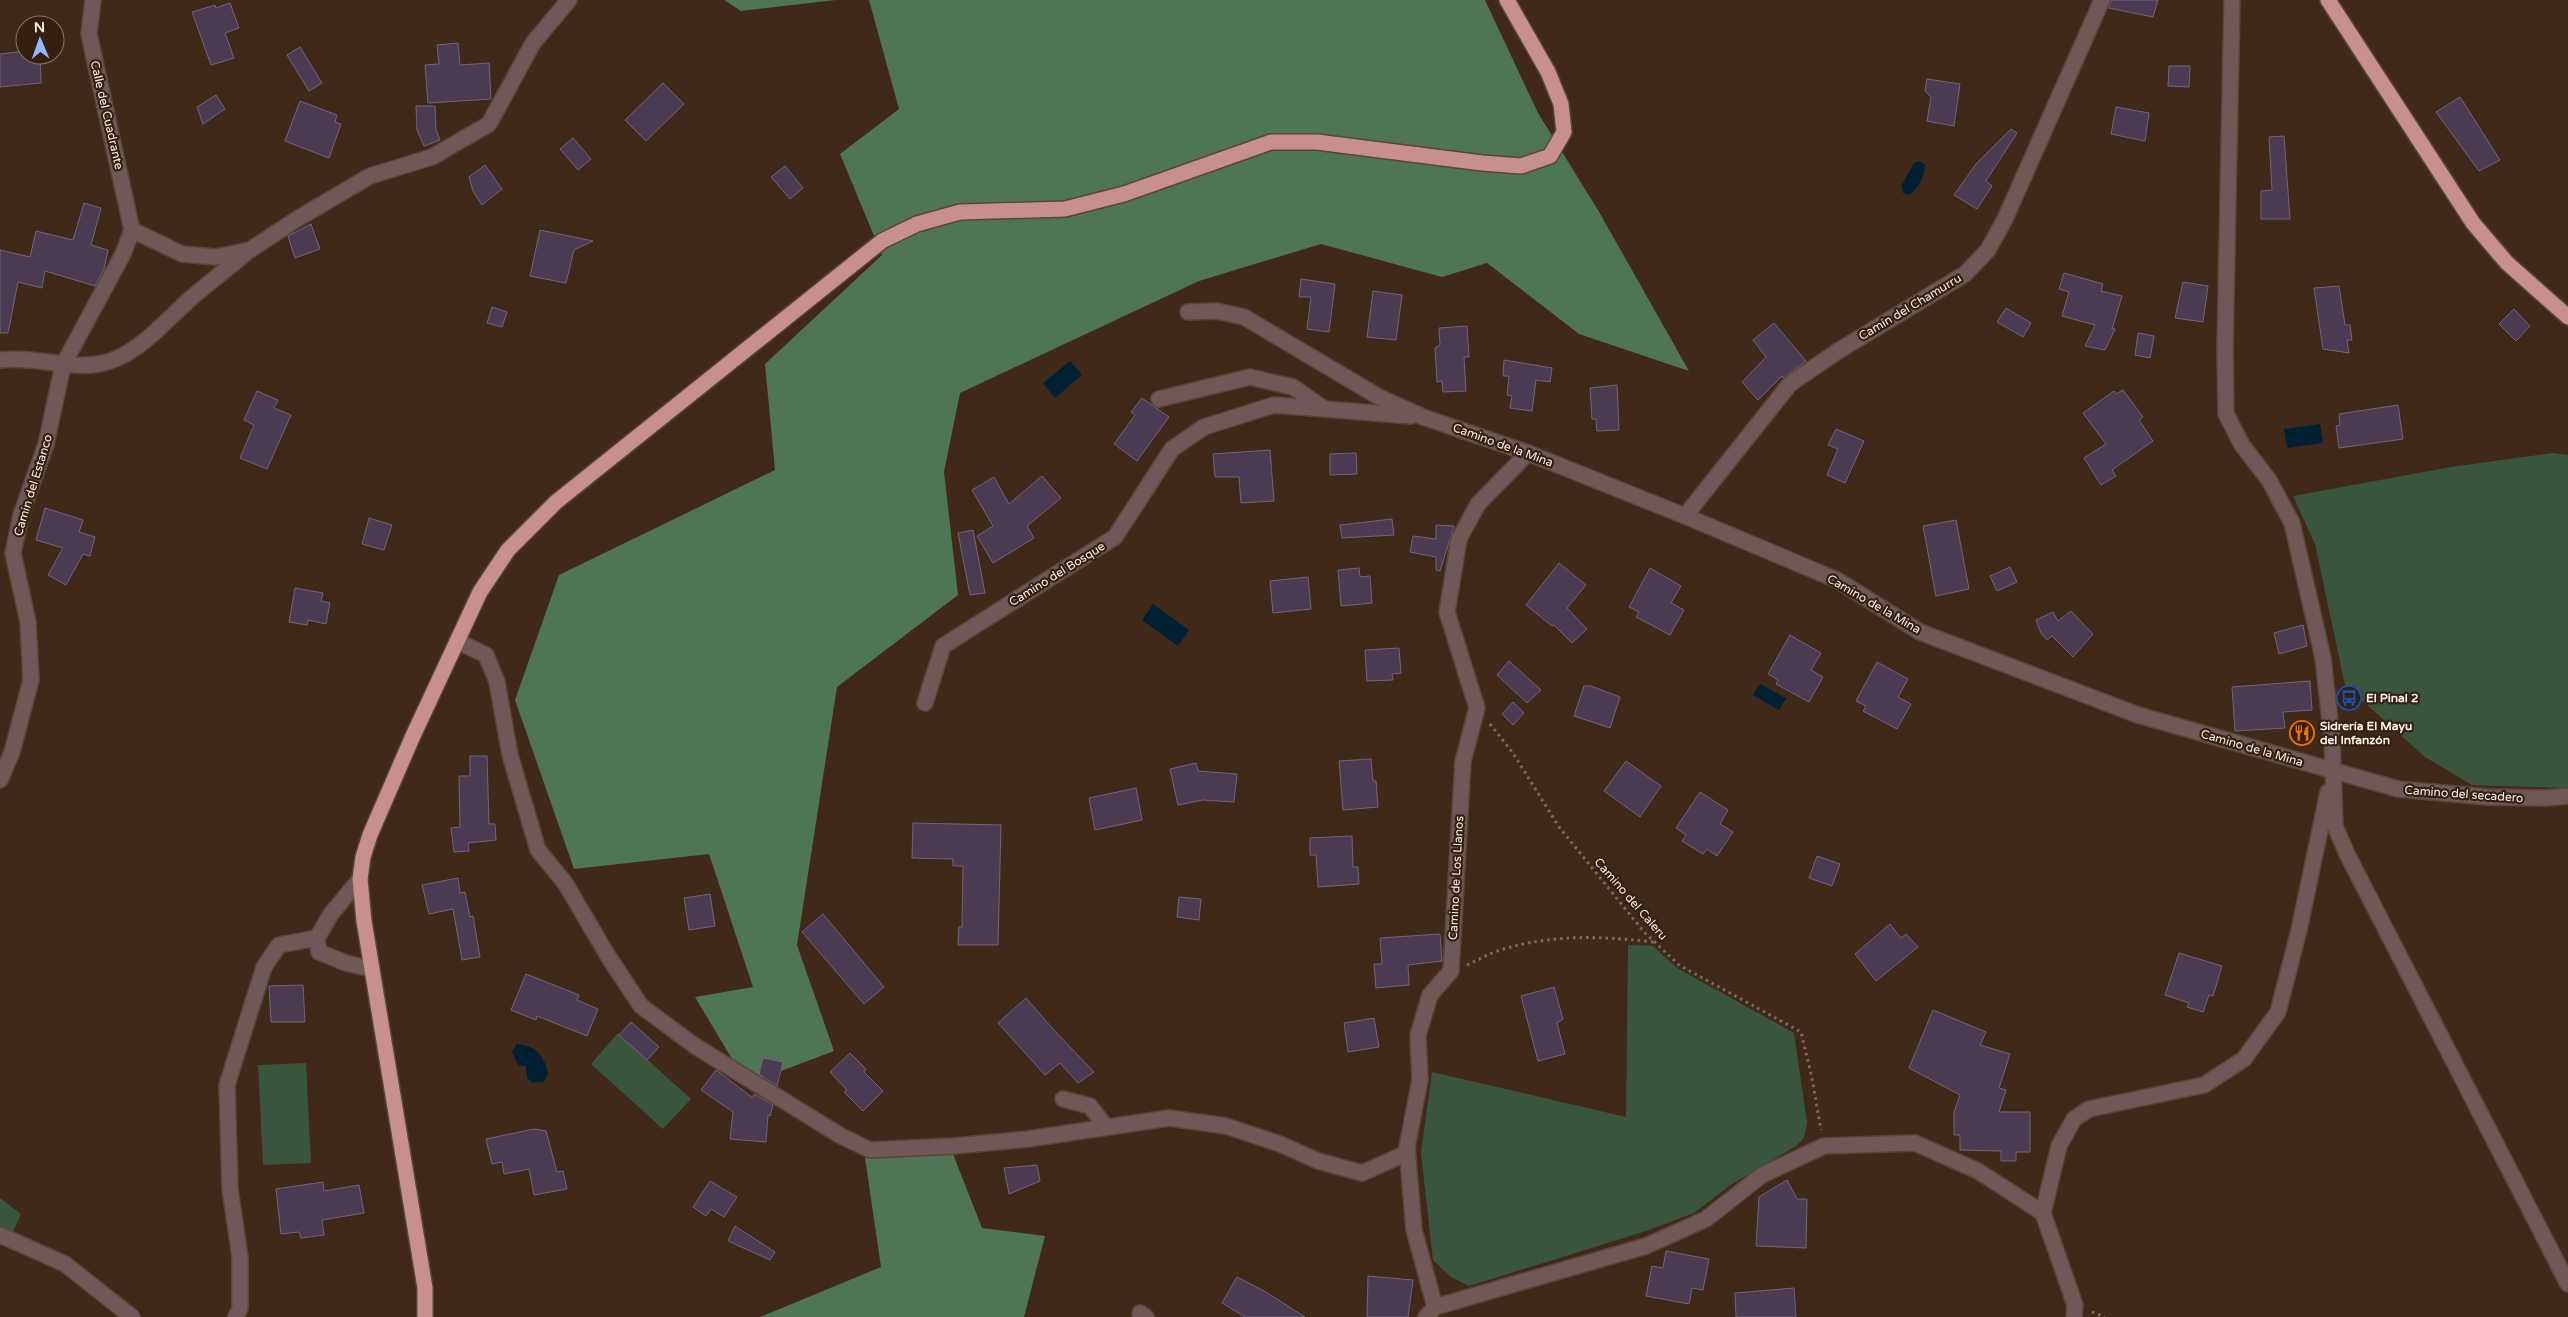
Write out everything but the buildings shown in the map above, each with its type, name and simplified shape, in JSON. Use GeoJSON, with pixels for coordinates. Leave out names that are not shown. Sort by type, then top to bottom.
{"type":"FeatureCollection","features":[{"type":"Feature","properties":{"kind":"highway"},"geometry":{"type":"LineString","coordinates":[[425,1317],[425,1288],[372,969],[360,879],[363,857],[370,835],[457,641],[480,592],[508,550],[556,502],[882,241],[917,224],[960,212],[1066,209],[1124,194],[1271,142],[1316,142],[1482,164],[1521,166],[1550,156],[1564,132],[1561,104],[1548,72],[1507,0]]}},
{"type":"Feature","properties":{"kind":"highway"},"geometry":{"type":"LineString","coordinates":[[2328,0],[2473,223],[2507,262],[2568,317]]}},
{"type":"Feature","properties":{"kind":"street","name":"Calle del Cuadrante"},"geometry":{"type":"LineString","coordinates":[[93,0],[89,34],[132,230]]}},
{"type":"Feature","properties":{"kind":"street"},"geometry":{"type":"LineString","coordinates":[[0,360],[45,360],[63,365],[99,364],[116,360],[143,342],[250,250],[297,219],[370,176],[432,157],[489,124],[533,43],[569,0]]}},
{"type":"Feature","properties":{"kind":"street","name":"Camín del Chamurru"},"geometry":{"type":"LineString","coordinates":[[1685,516],[1790,384],[1838,351],[1965,274],[1988,250],[2005,219],[2102,0]]}},
{"type":"Feature","properties":{"kind":"street"},"geometry":{"type":"LineString","coordinates":[[2232,0],[2225,348],[2226,414],[2242,445],[2269,480],[2292,523],[2323,658],[2329,701],[2335,826],[2347,854],[2568,1284]]}},
{"type":"Feature","properties":{"kind":"street"},"geometry":{"type":"LineString","coordinates":[[132,230],[182,254],[216,257],[250,250]]}},
{"type":"Feature","properties":{"kind":"street","name":"Camin del Estanco"},"geometry":{"type":"LineString","coordinates":[[0,780],[12,752],[31,680],[28,622],[7,553],[46,444],[63,365],[123,254],[132,230]]}},
{"type":"Feature","properties":{"kind":"street"},"geometry":{"type":"LineString","coordinates":[[1188,312],[1217,311],[1244,318],[1379,397],[1423,417]]}},
{"type":"Feature","properties":{"kind":"street"},"geometry":{"type":"LineString","coordinates":[[1159,399],[1250,377],[1293,388],[1324,409]]}},
{"type":"Feature","properties":{"kind":"street","name":"Camino del Bosque"},"geometry":{"type":"LineString","coordinates":[[925,703],[943,646],[1115,537],[1172,449],[1204,427],[1274,405],[1423,417]]}},
{"type":"Feature","properties":{"kind":"street","name":"Camino de la Mina"},"geometry":{"type":"LineString","coordinates":[[1423,417],[1528,453],[1837,580],[1920,632],[2138,715],[2333,771]]}},
{"type":"Feature","properties":{"kind":"street"},"geometry":{"type":"LineString","coordinates":[[1477,708],[1447,612],[1459,539],[1478,504],[1528,453]]}},
{"type":"Feature","properties":{"kind":"street"},"geometry":{"type":"LineString","coordinates":[[457,641],[486,655],[497,682],[510,754],[538,850],[565,883],[608,956],[641,1006],[687,1040],[842,1136],[870,1150],[973,1144],[1169,1118],[1226,1126],[1280,1144],[1318,1161],[1362,1173],[1407,1152]]}},
{"type":"Feature","properties":{"kind":"street","name":"Camino de Los Llanos"},"geometry":{"type":"LineString","coordinates":[[1451,971],[1463,761],[1477,708]]}},
{"type":"Feature","properties":{"kind":"street"},"geometry":{"type":"LineString","coordinates":[[2074,1317],[2075,1305],[2043,1213],[2059,1146],[2074,1119],[2089,1109],[2204,1085],[2244,1060],[2278,1012],[2299,930],[2333,771]]}},
{"type":"Feature","properties":{"kind":"street","name":"Camino del secadero"},"geometry":{"type":"LineString","coordinates":[[2333,771],[2398,790],[2488,797],[2546,798],[2568,796]]}},
{"type":"Feature","properties":{"kind":"street"},"geometry":{"type":"LineString","coordinates":[[360,879],[331,914],[317,938],[319,952],[346,963],[372,969]]}},
{"type":"Feature","properties":{"kind":"street"},"geometry":{"type":"LineString","coordinates":[[236,1317],[240,1308],[240,1257],[230,1189],[227,1085],[264,966],[279,945],[317,938]]}},
{"type":"Feature","properties":{"kind":"street"},"geometry":{"type":"LineString","coordinates":[[1451,971],[1430,995],[1418,1035],[1420,1080],[1407,1152],[1414,1230],[1430,1312],[1646,1246],[1706,1219],[1762,1176],[1824,1146],[1915,1143],[1978,1171],[2043,1213]]}},
{"type":"Feature","properties":{"kind":"street"},"geometry":{"type":"LineString","coordinates":[[1063,1099],[1090,1106],[1106,1127]]}},
{"type":"Feature","properties":{"kind":"street"},"geometry":{"type":"LineString","coordinates":[[0,1235],[65,1264],[132,1317]]}},
{"type":"Feature","properties":{"kind":"path","name":"Camino del Caleru"},"geometry":{"type":"LineString","coordinates":[[1477,708],[1513,753],[1559,827],[1654,942],[1679,965],[1800,1032],[1812,1078],[1824,1146]]}},
{"type":"Feature","properties":{"kind":"path"},"geometry":{"type":"LineString","coordinates":[[1451,971],[1497,951],[1538,940],[1569,936],[1654,942]]}},
{"type":"Feature","properties":{"kind":"green space"},"geometry":{"type":"Polygon","coordinates":[[[724,0],[836,0],[741,11],[724,0]]]}},
{"type":"Feature","properties":{"kind":"green space"},"geometry":{"type":"Polygon","coordinates":[[[869,0],[1485,0],[1538,113],[1598,210],[1689,371],[1579,334],[1487,263],[1442,277],[1321,244],[1199,281],[960,393],[944,472],[958,595],[837,687],[797,945],[834,1051],[747,1084],[695,997],[753,987],[709,854],[574,869],[515,700],[559,575],[775,470],[765,364],[882,255],[840,154],[899,109],[869,0]]]}},
{"type":"Feature","properties":{"kind":"green space"},"geometry":{"type":"Polygon","coordinates":[[[2553,453],[2568,455],[2568,788],[2472,785],[2425,757],[2345,685],[2315,544],[2293,496],[2451,467],[2553,453]]]}},
{"type":"Feature","properties":{"kind":"green space"},"geometry":{"type":"Polygon","coordinates":[[[1628,945],[1653,946],[1677,968],[1794,1033],[1807,1123],[1804,1138],[1796,1146],[1729,1186],[1694,1213],[1646,1231],[1469,1286],[1451,1277],[1433,1260],[1421,1153],[1432,1072],[1626,1117],[1628,945]]]}},
{"type":"Feature","properties":{"kind":"green space"},"geometry":{"type":"Polygon","coordinates":[[[618,1033],[691,1099],[663,1129],[591,1064],[618,1033]]]}},
{"type":"Feature","properties":{"kind":"green space"},"geometry":{"type":"Polygon","coordinates":[[[306,1063],[311,1163],[263,1165],[258,1065],[306,1063]]]}},
{"type":"Feature","properties":{"kind":"green space"},"geometry":{"type":"Polygon","coordinates":[[[953,1154],[982,1228],[1045,1236],[1024,1317],[760,1317],[881,1267],[865,1158],[953,1154]]]}},
{"type":"Feature","properties":{"kind":"green space"},"geometry":{"type":"Polygon","coordinates":[[[0,1198],[21,1214],[12,1234],[0,1228],[0,1198]]]}},
{"type":"Feature","properties":{"kind":"water"},"geometry":{"type":"Polygon","coordinates":[[[1920,161],[1925,165],[1920,182],[1909,195],[1903,193],[1901,186],[1914,163],[1920,161]]]}},
{"type":"Feature","properties":{"kind":"water"},"geometry":{"type":"Polygon","coordinates":[[[1070,361],[1082,375],[1055,398],[1043,383],[1070,361]]]}},
{"type":"Feature","properties":{"kind":"water"},"geometry":{"type":"Polygon","coordinates":[[[2320,424],[2323,443],[2287,448],[2284,429],[2320,424]]]}},
{"type":"Feature","properties":{"kind":"water"},"geometry":{"type":"Polygon","coordinates":[[[1153,604],[1189,630],[1178,646],[1142,620],[1153,604]]]}},
{"type":"Feature","properties":{"kind":"water"},"geometry":{"type":"Polygon","coordinates":[[[1760,684],[1786,698],[1779,710],[1753,695],[1760,684]]]}},
{"type":"Feature","properties":{"kind":"water"},"geometry":{"type":"Polygon","coordinates":[[[517,1044],[534,1049],[541,1056],[548,1073],[544,1082],[533,1083],[527,1078],[526,1066],[518,1065],[512,1052],[517,1044]]]}},
{"type":"Feature","properties":{"kind":"place","name":"El Pinal 2"},"geometry":{"type":"Point","coordinates":[2349,698]}},
{"type":"Feature","properties":{"kind":"place","name":"Sidrería El Mayu del Infanzón"},"geometry":{"type":"Point","coordinates":[2302,733]}}]}
